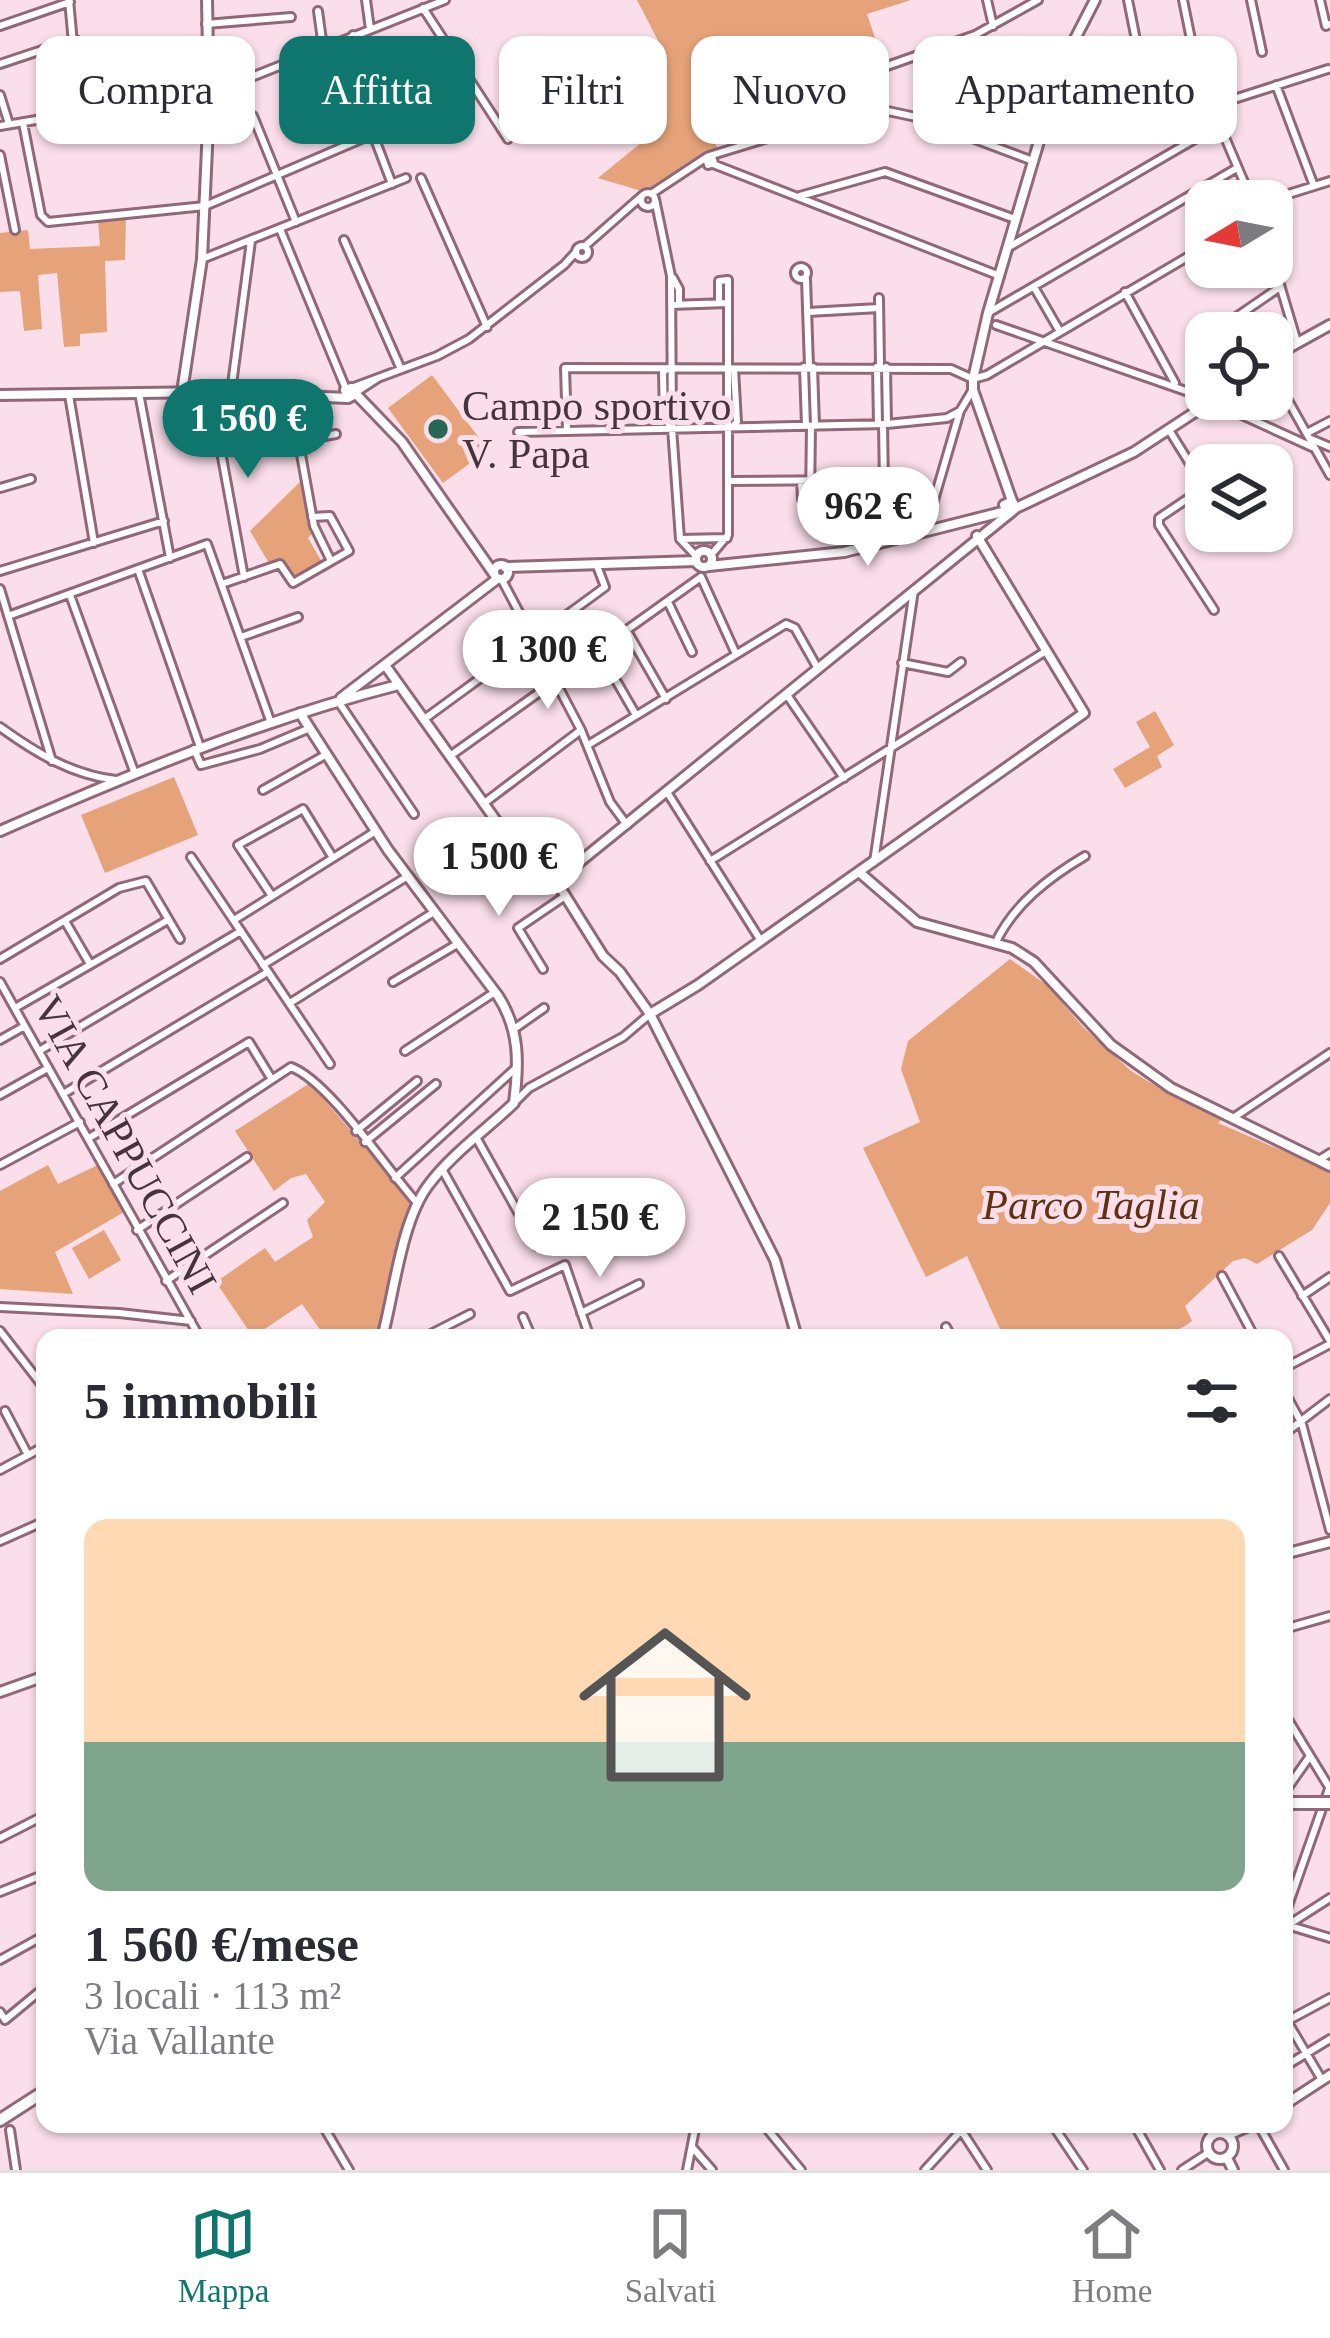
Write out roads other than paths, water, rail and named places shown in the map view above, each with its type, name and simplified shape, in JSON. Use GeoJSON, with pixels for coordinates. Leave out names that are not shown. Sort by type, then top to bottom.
{"type":"FeatureCollection","features":[{"type":"Feature","properties":{"kind":"highway"},"geometry":{"type":"LineString","coordinates":[[1293,1798],[1330,1803]]}},
{"type":"Feature","properties":{"kind":"highway"},"geometry":{"type":"LineString","coordinates":[[0,2120],[36,2097]]}},
{"type":"Feature","properties":{"kind":"street"},"geometry":{"type":"LineString","coordinates":[[206,36],[207,0]]}},
{"type":"Feature","properties":{"kind":"street"},"geometry":{"type":"LineString","coordinates":[[366,0],[370,29]]}},
{"type":"Feature","properties":{"kind":"street"},"geometry":{"type":"LineString","coordinates":[[353,35],[445,0]]}},
{"type":"Feature","properties":{"kind":"street"},"geometry":{"type":"LineString","coordinates":[[987,0],[993,26]]}},
{"type":"Feature","properties":{"kind":"street"},"geometry":{"type":"LineString","coordinates":[[967,36],[1039,0]]}},
{"type":"Feature","properties":{"kind":"street"},"geometry":{"type":"LineString","coordinates":[[1073,36],[1096,0]]}},
{"type":"Feature","properties":{"kind":"street"},"geometry":{"type":"LineString","coordinates":[[1128,0],[1135,36]]}},
{"type":"Feature","properties":{"kind":"street"},"geometry":{"type":"LineString","coordinates":[[1183,0],[1190,36]]}},
{"type":"Feature","properties":{"kind":"street"},"geometry":{"type":"LineString","coordinates":[[1251,0],[1262,52]]}},
{"type":"Feature","properties":{"kind":"street"},"geometry":{"type":"LineString","coordinates":[[1320,0],[1326,26],[1330,24]]}},
{"type":"Feature","properties":{"kind":"street"},"geometry":{"type":"LineString","coordinates":[[0,26],[69,1],[74,36]]}},
{"type":"Feature","properties":{"kind":"street"},"geometry":{"type":"LineString","coordinates":[[423,8],[499,125]]}},
{"type":"Feature","properties":{"kind":"street"},"geometry":{"type":"LineString","coordinates":[[318,11],[321,36]]}},
{"type":"Feature","properties":{"kind":"street"},"geometry":{"type":"LineString","coordinates":[[206,24],[291,16]]}},
{"type":"Feature","properties":{"kind":"street"},"geometry":{"type":"LineString","coordinates":[[0,64],[36,52]]}},
{"type":"Feature","properties":{"kind":"street"},"geometry":{"type":"LineString","coordinates":[[1237,98],[1328,70]]}},
{"type":"Feature","properties":{"kind":"street"},"geometry":{"type":"LineString","coordinates":[[1276,85],[1314,186]]}},
{"type":"Feature","properties":{"kind":"street"},"geometry":{"type":"LineString","coordinates":[[0,95],[5,125],[36,119]]}},
{"type":"Feature","properties":{"kind":"street"},"geometry":{"type":"LineString","coordinates":[[889,111],[1033,161]]}},
{"type":"Feature","properties":{"kind":"street"},"geometry":{"type":"LineString","coordinates":[[255,121],[296,222]]}},
{"type":"Feature","properties":{"kind":"street"},"geometry":{"type":"LineString","coordinates":[[23,123],[44,221],[205,206],[373,134],[392,184]]}},
{"type":"Feature","properties":{"kind":"street"},"geometry":{"type":"LineString","coordinates":[[182,392],[202,259],[208,144]]}},
{"type":"Feature","properties":{"kind":"street"},"geometry":{"type":"LineString","coordinates":[[352,394],[381,375],[437,356],[487,327],[576,252],[585,257],[585,246],[626,210],[694,166],[751,144]]}},
{"type":"Feature","properties":{"kind":"street"},"geometry":{"type":"LineString","coordinates":[[923,534],[960,411],[973,385],[988,313],[1038,144]]}},
{"type":"Feature","properties":{"kind":"street"},"geometry":{"type":"LineString","coordinates":[[1007,248],[1186,144]]}},
{"type":"Feature","properties":{"kind":"street"},"geometry":{"type":"LineString","coordinates":[[1227,144],[1242,180]]}},
{"type":"Feature","properties":{"kind":"street"},"geometry":{"type":"LineString","coordinates":[[0,155],[15,230]]}},
{"type":"Feature","properties":{"kind":"street"},"geometry":{"type":"LineString","coordinates":[[710,161],[1000,276]]}},
{"type":"Feature","properties":{"kind":"street"},"geometry":{"type":"LineString","coordinates":[[988,313],[1237,168]]}},
{"type":"Feature","properties":{"kind":"street"},"geometry":{"type":"LineString","coordinates":[[797,197],[885,172],[1017,220]]}},
{"type":"Feature","properties":{"kind":"street"},"geometry":{"type":"LineString","coordinates":[[202,259],[406,178]]}},
{"type":"Feature","properties":{"kind":"street"},"geometry":{"type":"LineString","coordinates":[[421,178],[487,327]]}},
{"type":"Feature","properties":{"kind":"street"},"geometry":{"type":"LineString","coordinates":[[1293,192],[1330,181]]}},
{"type":"Feature","properties":{"kind":"street"},"geometry":{"type":"LineString","coordinates":[[626,210],[652,206],[650,196]]}},
{"type":"Feature","properties":{"kind":"street"},"geometry":{"type":"LineString","coordinates":[[650,196],[675,304],[670,367],[680,538],[704,563],[736,654]]}},
{"type":"Feature","properties":{"kind":"street"},"geometry":{"type":"LineString","coordinates":[[646,207],[659,222]]}},
{"type":"Feature","properties":{"kind":"street"},"geometry":{"type":"LineString","coordinates":[[280,229],[352,394],[402,442],[487,563],[501,573],[531,640],[581,730],[610,802],[627,824]]}},
{"type":"Feature","properties":{"kind":"street"},"geometry":{"type":"LineString","coordinates":[[344,240],[400,367]]}},
{"type":"Feature","properties":{"kind":"street"},"geometry":{"type":"LineString","coordinates":[[231,392],[251,241]]}},
{"type":"Feature","properties":{"kind":"street"},"geometry":{"type":"LineString","coordinates":[[973,385],[1185,257]]}},
{"type":"Feature","properties":{"kind":"street"},"geometry":{"type":"LineString","coordinates":[[802,481],[806,502],[812,499],[812,481],[806,279]]}},
{"type":"Feature","properties":{"kind":"street"},"geometry":{"type":"LineString","coordinates":[[1034,287],[1059,330]]}},
{"type":"Feature","properties":{"kind":"street"},"geometry":{"type":"LineString","coordinates":[[1244,312],[1279,288]]}},
{"type":"Feature","properties":{"kind":"street"},"geometry":{"type":"LineString","coordinates":[[1280,288],[1297,342]]}},
{"type":"Feature","properties":{"kind":"street"},"geometry":{"type":"LineString","coordinates":[[1124,292],[1177,386]]}},
{"type":"Feature","properties":{"kind":"street"},"geometry":{"type":"LineString","coordinates":[[729,481],[859,480],[863,491],[884,486],[879,298]]}},
{"type":"Feature","properties":{"kind":"street"},"geometry":{"type":"LineString","coordinates":[[449,757],[668,602],[727,538],[730,366],[723,303],[675,304]]}},
{"type":"Feature","properties":{"kind":"street"},"geometry":{"type":"LineString","coordinates":[[808,312],[879,308]]}},
{"type":"Feature","properties":{"kind":"street"},"geometry":{"type":"LineString","coordinates":[[997,325],[1185,389]]}},
{"type":"Feature","properties":{"kind":"street"},"geometry":{"type":"LineString","coordinates":[[1293,344],[1330,325]]}},
{"type":"Feature","properties":{"kind":"street"},"geometry":{"type":"LineString","coordinates":[[567,431],[565,368],[951,369],[973,385],[1010,506]]}},
{"type":"Feature","properties":{"kind":"street"},"geometry":{"type":"LineString","coordinates":[[0,395],[352,394],[381,375]]}},
{"type":"Feature","properties":{"kind":"street"},"geometry":{"type":"LineString","coordinates":[[210,392],[244,577]]}},
{"type":"Feature","properties":{"kind":"street"},"geometry":{"type":"LineString","coordinates":[[140,393],[170,557]]}},
{"type":"Feature","properties":{"kind":"street"},"geometry":{"type":"LineString","coordinates":[[290,394],[312,517],[332,561]]}},
{"type":"Feature","properties":{"kind":"street"},"geometry":{"type":"LineString","coordinates":[[69,395],[94,543]]}},
{"type":"Feature","properties":{"kind":"street"},"geometry":{"type":"LineString","coordinates":[[1293,409],[1330,475]]}},
{"type":"Feature","properties":{"kind":"street"},"geometry":{"type":"LineString","coordinates":[[518,432],[883,424],[947,418],[960,411]]}},
{"type":"Feature","properties":{"kind":"street"},"geometry":{"type":"LineString","coordinates":[[338,700],[501,573],[517,568],[704,563],[844,552],[968,523],[1134,452],[1185,418]]}},
{"type":"Feature","properties":{"kind":"street"},"geometry":{"type":"LineString","coordinates":[[1255,420],[1315,448]]}},
{"type":"Feature","properties":{"kind":"street"},"geometry":{"type":"LineString","coordinates":[[1308,436],[1330,421]]}},
{"type":"Feature","properties":{"kind":"street"},"geometry":{"type":"LineString","coordinates":[[1169,430],[1185,455]]}},
{"type":"Feature","properties":{"kind":"street"},"geometry":{"type":"LineString","coordinates":[[298,441],[337,434]]}},
{"type":"Feature","properties":{"kind":"street"},"geometry":{"type":"LineString","coordinates":[[1308,436],[1330,446]]}},
{"type":"Feature","properties":{"kind":"street"},"geometry":{"type":"LineString","coordinates":[[0,488],[31,478]]}},
{"type":"Feature","properties":{"kind":"street"},"geometry":{"type":"LineString","coordinates":[[1185,501],[1159,518],[1159,525],[1214,610]]}},
{"type":"Feature","properties":{"kind":"street"},"geometry":{"type":"LineString","coordinates":[[556,881],[1010,506]]}},
{"type":"Feature","properties":{"kind":"street"},"geometry":{"type":"LineString","coordinates":[[222,584],[280,564],[293,583],[349,551],[330,516],[312,517]]}},
{"type":"Feature","properties":{"kind":"street"},"geometry":{"type":"LineString","coordinates":[[0,571],[164,521]]}},
{"type":"Feature","properties":{"kind":"street"},"geometry":{"type":"LineString","coordinates":[[384,1329],[417,1207],[442,1168],[529,1088],[623,1037],[1084,713],[968,523]]}},
{"type":"Feature","properties":{"kind":"street"},"geometry":{"type":"LineString","coordinates":[[680,538],[727,538]]}},
{"type":"Feature","properties":{"kind":"street"},"geometry":{"type":"LineString","coordinates":[[8,616],[207,544],[271,723]]}},
{"type":"Feature","properties":{"kind":"street"},"geometry":{"type":"LineString","coordinates":[[423,720],[605,586],[597,566]]}},
{"type":"Feature","properties":{"kind":"street"},"geometry":{"type":"LineString","coordinates":[[138,568],[201,765],[310,728]]}},
{"type":"Feature","properties":{"kind":"street"},"geometry":{"type":"LineString","coordinates":[[874,862],[914,587]]}},
{"type":"Feature","properties":{"kind":"street"},"geometry":{"type":"LineString","coordinates":[[0,589],[52,760]]}},
{"type":"Feature","properties":{"kind":"street"},"geometry":{"type":"LineString","coordinates":[[70,595],[135,774]]}},
{"type":"Feature","properties":{"kind":"street"},"geometry":{"type":"LineString","coordinates":[[668,602],[692,652]]}},
{"type":"Feature","properties":{"kind":"street"},"geometry":{"type":"LineString","coordinates":[[241,638],[298,616]]}},
{"type":"Feature","properties":{"kind":"street"},"geometry":{"type":"LineString","coordinates":[[588,745],[791,624],[817,667]]}},
{"type":"Feature","properties":{"kind":"street"},"geometry":{"type":"LineString","coordinates":[[627,631],[666,699]]}},
{"type":"Feature","properties":{"kind":"street"},"geometry":{"type":"LineString","coordinates":[[598,651],[637,717]]}},
{"type":"Feature","properties":{"kind":"street"},"geometry":{"type":"LineString","coordinates":[[710,861],[1046,651]]}},
{"type":"Feature","properties":{"kind":"street"},"geometry":{"type":"LineString","coordinates":[[900,662],[948,671],[961,662]]}},
{"type":"Feature","properties":{"kind":"street"},"geometry":{"type":"LineString","coordinates":[[385,665],[502,829],[556,881],[603,956],[650,1014],[775,1260],[794,1329]]}},
{"type":"Feature","properties":{"kind":"street"},"geometry":{"type":"LineString","coordinates":[[362,682],[359,690],[365,693]]}},
{"type":"Feature","properties":{"kind":"street"},"geometry":{"type":"LineString","coordinates":[[1,829],[197,748],[338,700],[399,685]]}},
{"type":"Feature","properties":{"kind":"street"},"geometry":{"type":"LineString","coordinates":[[785,692],[844,778]]}},
{"type":"Feature","properties":{"kind":"street"},"geometry":{"type":"LineString","coordinates":[[338,700],[414,814]]}},
{"type":"Feature","properties":{"kind":"street"},"geometry":{"type":"LineString","coordinates":[[300,712],[376,831],[495,992],[514,1029],[514,1102]]}},
{"type":"Feature","properties":{"kind":"street"},"geometry":{"type":"LineString","coordinates":[[0,727],[86,777],[120,781]]}},
{"type":"Feature","properties":{"kind":"street"},"geometry":{"type":"LineString","coordinates":[[484,804],[581,730]]}},
{"type":"Feature","properties":{"kind":"street"},"geometry":{"type":"LineString","coordinates":[[263,790],[327,754]]}},
{"type":"Feature","properties":{"kind":"street"},"geometry":{"type":"LineString","coordinates":[[667,792],[761,941]]}},
{"type":"Feature","properties":{"kind":"street"},"geometry":{"type":"LineString","coordinates":[[272,896],[238,845],[303,809],[333,858]]}},
{"type":"Feature","properties":{"kind":"street"},"geometry":{"type":"LineString","coordinates":[[234,920],[376,831]]}},
{"type":"Feature","properties":{"kind":"street"},"geometry":{"type":"LineString","coordinates":[[995,944],[1007,918],[1024,901],[1085,856]]}},
{"type":"Feature","properties":{"kind":"street"},"geometry":{"type":"LineString","coordinates":[[191,857],[330,1064]]}},
{"type":"Feature","properties":{"kind":"street"},"geometry":{"type":"LineString","coordinates":[[860,872],[917,922],[1012,948],[1034,962],[1131,1062],[1171,1088],[1330,1166]]}},
{"type":"Feature","properties":{"kind":"street"},"geometry":{"type":"LineString","coordinates":[[63,1094],[409,876]]}},
{"type":"Feature","properties":{"kind":"street"},"geometry":{"type":"LineString","coordinates":[[0,959],[119,888],[146,881],[180,939]]}},
{"type":"Feature","properties":{"kind":"street"},"geometry":{"type":"LineString","coordinates":[[543,969],[518,928],[565,896]]}},
{"type":"Feature","properties":{"kind":"street"},"geometry":{"type":"LineString","coordinates":[[290,1003],[436,910]]}},
{"type":"Feature","properties":{"kind":"street"},"geometry":{"type":"LineString","coordinates":[[15,1008],[168,920]]}},
{"type":"Feature","properties":{"kind":"street"},"geometry":{"type":"LineString","coordinates":[[65,921],[90,964]]}},
{"type":"Feature","properties":{"kind":"street"},"geometry":{"type":"LineString","coordinates":[[39,1051],[241,931]]}},
{"type":"Feature","properties":{"kind":"street"},"geometry":{"type":"LineString","coordinates":[[393,982],[459,943]]}},
{"type":"Feature","properties":{"kind":"street","name":"VIA CAPPUCCINI"},"geometry":{"type":"LineString","coordinates":[[1,986],[195,1329]]}},
{"type":"Feature","properties":{"kind":"street"},"geometry":{"type":"LineString","coordinates":[[406,1051],[495,992]]}},
{"type":"Feature","properties":{"kind":"street"},"geometry":{"type":"LineString","coordinates":[[514,1029],[544,1008]]}},
{"type":"Feature","properties":{"kind":"street"},"geometry":{"type":"LineString","coordinates":[[0,1040],[24,1026]]}},
{"type":"Feature","properties":{"kind":"street"},"geometry":{"type":"LineString","coordinates":[[89,1138],[249,1042],[272,1078]]}},
{"type":"Feature","properties":{"kind":"street"},"geometry":{"type":"LineString","coordinates":[[1233,1118],[1330,1053]]}},
{"type":"Feature","properties":{"kind":"street"},"geometry":{"type":"LineString","coordinates":[[113,1184],[291,1067],[306,1074],[417,1207]]}},
{"type":"Feature","properties":{"kind":"street"},"geometry":{"type":"LineString","coordinates":[[395,1178],[517,1067]]}},
{"type":"Feature","properties":{"kind":"street"},"geometry":{"type":"LineString","coordinates":[[0,1095],[48,1068]]}},
{"type":"Feature","properties":{"kind":"street"},"geometry":{"type":"LineString","coordinates":[[356,1131],[417,1081]]}},
{"type":"Feature","properties":{"kind":"street"},"geometry":{"type":"LineString","coordinates":[[365,1142],[436,1084]]}},
{"type":"Feature","properties":{"kind":"street"},"geometry":{"type":"LineString","coordinates":[[0,1165],[80,1122]]}},
{"type":"Feature","properties":{"kind":"street"},"geometry":{"type":"LineString","coordinates":[[477,1139],[537,1246]]}},
{"type":"Feature","properties":{"kind":"street"},"geometry":{"type":"LineString","coordinates":[[1318,1160],[1330,1153]]}},
{"type":"Feature","properties":{"kind":"street"},"geometry":{"type":"LineString","coordinates":[[137,1230],[247,1157]]}},
{"type":"Feature","properties":{"kind":"street"},"geometry":{"type":"LineString","coordinates":[[442,1168],[510,1291],[565,1265],[587,1329]]}},
{"type":"Feature","properties":{"kind":"street"},"geometry":{"type":"LineString","coordinates":[[165,1281],[283,1203]]}},
{"type":"Feature","properties":{"kind":"street"},"geometry":{"type":"LineString","coordinates":[[1279,1256],[1330,1342],[1293,1363]]}},
{"type":"Feature","properties":{"kind":"street"},"geometry":{"type":"LineString","coordinates":[[1222,1276],[1250,1329]]}},
{"type":"Feature","properties":{"kind":"street"},"geometry":{"type":"LineString","coordinates":[[1302,1296],[1330,1277]]}},
{"type":"Feature","properties":{"kind":"street"},"geometry":{"type":"LineString","coordinates":[[581,1313],[639,1284]]}},
{"type":"Feature","properties":{"kind":"street"},"geometry":{"type":"LineString","coordinates":[[0,1307],[191,1322]]}},
{"type":"Feature","properties":{"kind":"street"},"geometry":{"type":"LineString","coordinates":[[441,1329],[470,1314]]}},
{"type":"Feature","properties":{"kind":"street"},"geometry":{"type":"LineString","coordinates":[[524,1317],[529,1329]]}},
{"type":"Feature","properties":{"kind":"street"},"geometry":{"type":"LineString","coordinates":[[1,1334],[36,1378]]}},
{"type":"Feature","properties":{"kind":"street"},"geometry":{"type":"LineString","coordinates":[[1293,1429],[1330,1399]]}},
{"type":"Feature","properties":{"kind":"street"},"geometry":{"type":"LineString","coordinates":[[1293,1408],[1302,1424],[1330,1530]]}},
{"type":"Feature","properties":{"kind":"street"},"geometry":{"type":"LineString","coordinates":[[5,1412],[28,1455]]}},
{"type":"Feature","properties":{"kind":"street"},"geometry":{"type":"LineString","coordinates":[[0,1470],[36,1451]]}},
{"type":"Feature","properties":{"kind":"street"},"geometry":{"type":"LineString","coordinates":[[0,1541],[36,1525]]}},
{"type":"Feature","properties":{"kind":"street"},"geometry":{"type":"LineString","coordinates":[[1293,1552],[1330,1543]]}},
{"type":"Feature","properties":{"kind":"street"},"geometry":{"type":"LineString","coordinates":[[1293,1626],[1330,1616]]}},
{"type":"Feature","properties":{"kind":"street"},"geometry":{"type":"LineString","coordinates":[[0,1692],[36,1679]]}},
{"type":"Feature","properties":{"kind":"street"},"geometry":{"type":"LineString","coordinates":[[1293,1728],[1330,1786],[1293,1898]]}},
{"type":"Feature","properties":{"kind":"street"},"geometry":{"type":"LineString","coordinates":[[1293,1783],[1310,1756]]}},
{"type":"Feature","properties":{"kind":"street"},"geometry":{"type":"LineString","coordinates":[[0,1838],[36,1820]]}},
{"type":"Feature","properties":{"kind":"street"},"geometry":{"type":"LineString","coordinates":[[0,1892],[36,1878]]}},
{"type":"Feature","properties":{"kind":"street"},"geometry":{"type":"LineString","coordinates":[[1293,1918],[1330,1898]]}},
{"type":"Feature","properties":{"kind":"street"},"geometry":{"type":"LineString","coordinates":[[1293,1925],[1330,1938]]}},
{"type":"Feature","properties":{"kind":"street"},"geometry":{"type":"LineString","coordinates":[[0,1960],[36,1940]]}},
{"type":"Feature","properties":{"kind":"street"},"geometry":{"type":"LineString","coordinates":[[0,2012],[5,2020],[36,1994]]}},
{"type":"Feature","properties":{"kind":"street"},"geometry":{"type":"LineString","coordinates":[[1293,2018],[1330,1998]]}},
{"type":"Feature","properties":{"kind":"street"},"geometry":{"type":"LineString","coordinates":[[1293,2033],[1326,2078],[1293,2098]]}},
{"type":"Feature","properties":{"kind":"street"},"geometry":{"type":"LineString","coordinates":[[1293,2061],[1330,2038]]}},
{"type":"Feature","properties":{"kind":"street"},"geometry":{"type":"LineString","coordinates":[[10,2130],[16,2170]]}},
{"type":"Feature","properties":{"kind":"street"},"geometry":{"type":"LineString","coordinates":[[327,2133],[349,2170]]}},
{"type":"Feature","properties":{"kind":"street"},"geometry":{"type":"LineString","coordinates":[[687,2170],[694,2133]]}},
{"type":"Feature","properties":{"kind":"street"},"geometry":{"type":"LineString","coordinates":[[771,2133],[802,2170]]}},
{"type":"Feature","properties":{"kind":"street"},"geometry":{"type":"LineString","coordinates":[[925,2170],[959,2133]]}},
{"type":"Feature","properties":{"kind":"street"},"geometry":{"type":"LineString","coordinates":[[967,2133],[987,2170]]}},
{"type":"Feature","properties":{"kind":"street"},"geometry":{"type":"LineString","coordinates":[[1058,2133],[1083,2170]]}},
{"type":"Feature","properties":{"kind":"street"},"geometry":{"type":"LineString","coordinates":[[1139,2133],[1160,2170]]}},
{"type":"Feature","properties":{"kind":"street"},"geometry":{"type":"LineString","coordinates":[[1226,2158],[1216,2159],[1208,2153],[1207,2144],[1213,2135],[1231,2133]]}},
{"type":"Feature","properties":{"kind":"street"},"geometry":{"type":"LineString","coordinates":[[1261,2133],[1284,2170]]}},
{"type":"Feature","properties":{"kind":"street"},"geometry":{"type":"LineString","coordinates":[[1226,2135],[1233,2146],[1226,2158]]}},
{"type":"Feature","properties":{"kind":"street"},"geometry":{"type":"LineString","coordinates":[[692,2146],[712,2170]]}},
{"type":"Feature","properties":{"kind":"street"},"geometry":{"type":"LineString","coordinates":[[1182,2170],[1208,2153]]}},
{"type":"Feature","properties":{"kind":"street"},"geometry":{"type":"LineString","coordinates":[[1226,2158],[1233,2170]]}},
{"type":"Feature","properties":{"kind":"place","name":"Campo sportivo V. Papa"},"geometry":{"type":"Point","coordinates":[438,429]}},
{"type":"Feature","properties":{"kind":"park label","name":"Parco Taglia"},"geometry":{"type":"Point","coordinates":[1091,1204]}}]}
